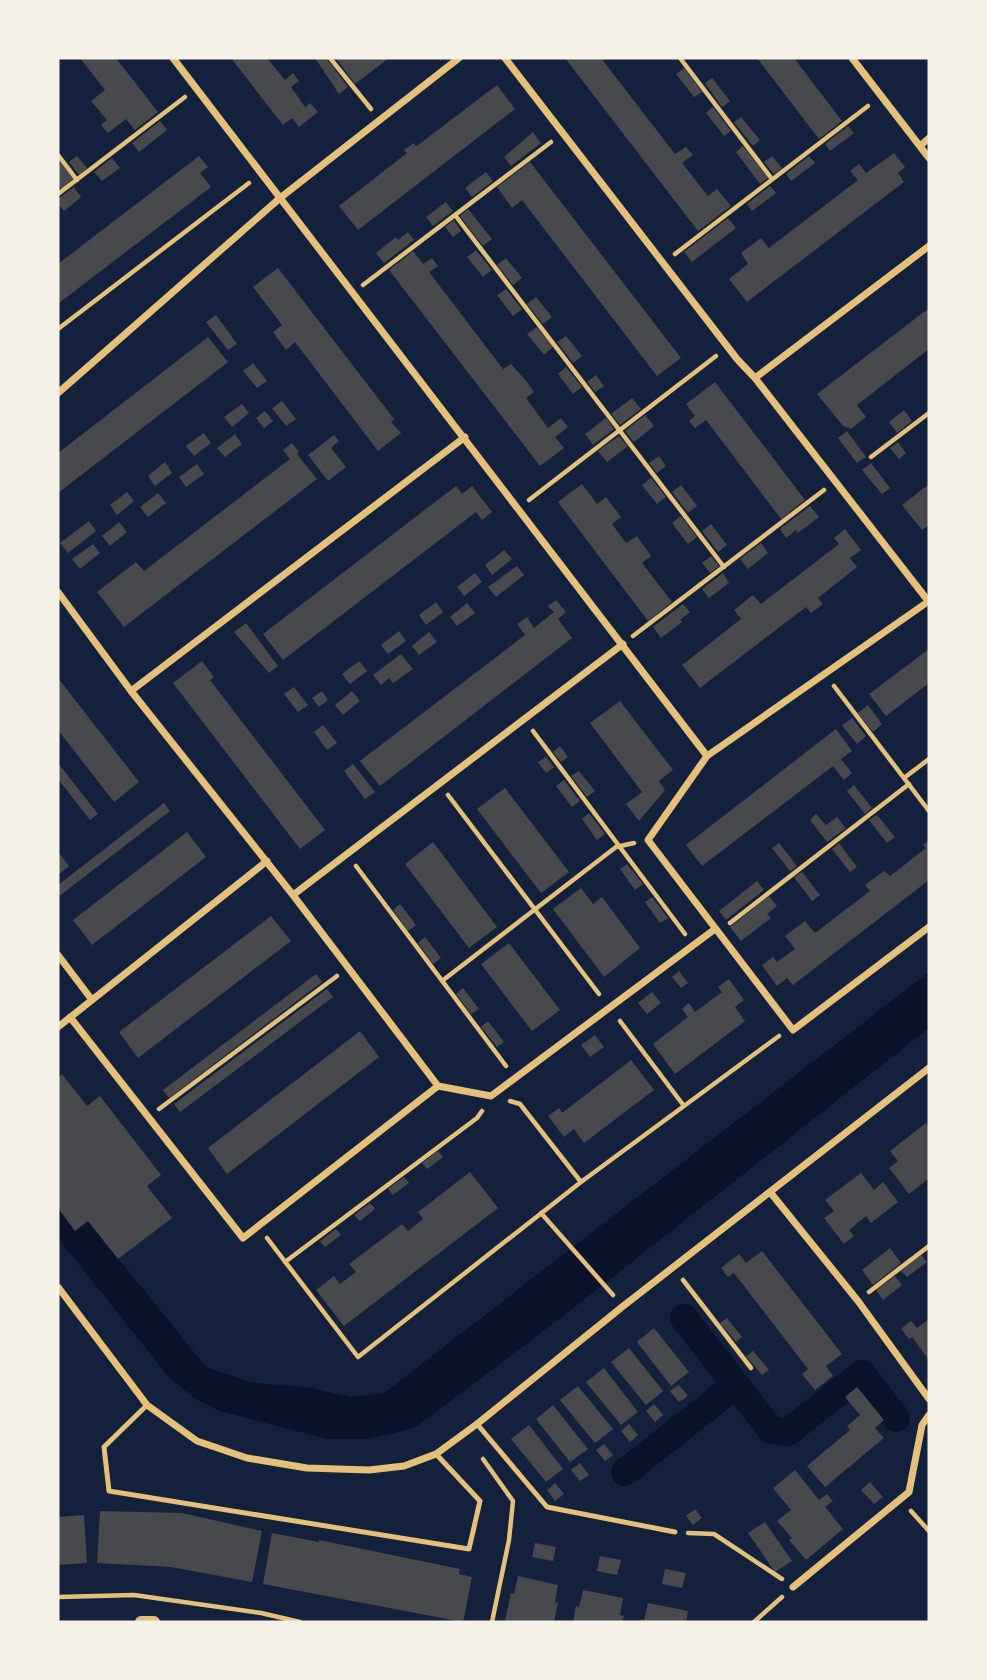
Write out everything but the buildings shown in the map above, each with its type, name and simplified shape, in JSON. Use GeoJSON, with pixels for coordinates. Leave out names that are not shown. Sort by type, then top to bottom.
{"type":"FeatureCollection","features":[{"type":"Feature","properties":{"kind":"street"},"geometry":{"type":"LineString","coordinates":[[173,58],[707,757]]}},
{"type":"Feature","properties":{"kind":"street"},"geometry":{"type":"LineString","coordinates":[[58,393],[279,198],[458,58]]}},
{"type":"Feature","properties":{"kind":"street"},"geometry":{"type":"LineString","coordinates":[[505,58],[929,602],[707,757],[648,840],[793,1030],[929,927]]}},
{"type":"Feature","properties":{"kind":"street"},"geometry":{"type":"LineString","coordinates":[[852,58],[929,158]]}},
{"type":"Feature","properties":{"kind":"street"},"geometry":{"type":"LineString","coordinates":[[920,146],[929,138]]}},
{"type":"Feature","properties":{"kind":"street"},"geometry":{"type":"LineString","coordinates":[[755,378],[929,246]]}},
{"type":"Feature","properties":{"kind":"street"},"geometry":{"type":"LineString","coordinates":[[131,691],[465,437]]}},
{"type":"Feature","properties":{"kind":"street"},"geometry":{"type":"LineString","coordinates":[[58,592],[131,691],[267,861],[438,1086],[491,1096],[693,945],[717,930]]}},
{"type":"Feature","properties":{"kind":"street"},"geometry":{"type":"LineString","coordinates":[[293,895],[623,644]]}},
{"type":"Feature","properties":{"kind":"street"},"geometry":{"type":"LineString","coordinates":[[58,1027],[267,861]]}},
{"type":"Feature","properties":{"kind":"street"},"geometry":{"type":"LineString","coordinates":[[58,955],[92,1000]]}},
{"type":"Feature","properties":{"kind":"street"},"geometry":{"type":"LineString","coordinates":[[70,1017],[243,1238],[438,1086]]}},
{"type":"Feature","properties":{"kind":"street"},"geometry":{"type":"LineString","coordinates":[[58,1287],[147,1405],[197,1441],[247,1458],[307,1468],[369,1471],[404,1466],[436,1454],[477,1424],[929,1068]]}},
{"type":"Feature","properties":{"kind":"street"},"geometry":{"type":"LineString","coordinates":[[770,1192],[858,1301],[929,1399]]}},
{"type":"Feature","properties":{"kind":"street"},"geometry":{"type":"LineString","coordinates":[[793,1587],[909,1492],[922,1425],[929,1415]]}},
{"type":"Feature","properties":{"kind":"street"},"geometry":{"type":"LineString","coordinates":[[141,1622],[154,1622]]}},
{"type":"Feature","properties":{"kind":"lane"},"geometry":{"type":"LineString","coordinates":[[147,1405],[104,1447],[109,1491],[469,1549],[480,1501],[436,1454]]}},
{"type":"Feature","properties":{"kind":"lane"},"geometry":{"type":"LineString","coordinates":[[477,1424],[547,1507],[675,1532]]}},
{"type":"Feature","properties":{"kind":"path"},"geometry":{"type":"LineString","coordinates":[[330,58],[379,120]]}},
{"type":"Feature","properties":{"kind":"path"},"geometry":{"type":"LineString","coordinates":[[680,58],[772,179]]}},
{"type":"Feature","properties":{"kind":"path"},"geometry":{"type":"LineString","coordinates":[[58,194],[197,88]]}},
{"type":"Feature","properties":{"kind":"path"},"geometry":{"type":"LineString","coordinates":[[663,263],[882,96]]}},
{"type":"Feature","properties":{"kind":"path"},"geometry":{"type":"LineString","coordinates":[[353,292],[563,133]]}},
{"type":"Feature","properties":{"kind":"path"},"geometry":{"type":"LineString","coordinates":[[58,155],[77,180]]}},
{"type":"Feature","properties":{"kind":"path"},"geometry":{"type":"LineString","coordinates":[[58,329],[261,174]]}},
{"type":"Feature","properties":{"kind":"path"},"geometry":{"type":"LineString","coordinates":[[455,215],[724,567]]}},
{"type":"Feature","properties":{"kind":"path"},"geometry":{"type":"LineString","coordinates":[[519,508],[728,347]]}},
{"type":"Feature","properties":{"kind":"path"},"geometry":{"type":"LineString","coordinates":[[871,457],[929,413]]}},
{"type":"Feature","properties":{"kind":"path"},"geometry":{"type":"LineString","coordinates":[[623,644],[835,481]]}},
{"type":"Feature","properties":{"kind":"path"},"geometry":{"type":"LineString","coordinates":[[825,674],[929,811]]}},
{"type":"Feature","properties":{"kind":"path"},"geometry":{"type":"LineString","coordinates":[[524,719],[693,945]]}},
{"type":"Feature","properties":{"kind":"path"},"geometry":{"type":"LineString","coordinates":[[904,778],[929,759]]}},
{"type":"Feature","properties":{"kind":"path"},"geometry":{"type":"LineString","coordinates":[[439,783],[684,1106]]}},
{"type":"Feature","properties":{"kind":"path"},"geometry":{"type":"LineString","coordinates":[[717,930],[909,784]]}},
{"type":"Feature","properties":{"kind":"path"},"geometry":{"type":"LineString","coordinates":[[442,981],[618,845],[648,840]]}},
{"type":"Feature","properties":{"kind":"path"},"geometry":{"type":"LineString","coordinates":[[347,854],[515,1079]]}},
{"type":"Feature","properties":{"kind":"path"},"geometry":{"type":"LineString","coordinates":[[149,1118],[349,967]]}},
{"type":"Feature","properties":{"kind":"path"},"geometry":{"type":"LineString","coordinates":[[258,1226],[358,1357],[581,1182],[779,1035],[793,1030]]}},
{"type":"Feature","properties":{"kind":"path"},"geometry":{"type":"LineString","coordinates":[[285,1262],[477,1118],[491,1096],[520,1104],[581,1182]]}},
{"type":"Feature","properties":{"kind":"path"},"geometry":{"type":"LineString","coordinates":[[541,1213],[606,1287]]}},
{"type":"Feature","properties":{"kind":"path"},"geometry":{"type":"LineString","coordinates":[[858,1301],[929,1245]]}},
{"type":"Feature","properties":{"kind":"path"},"geometry":{"type":"LineString","coordinates":[[673,1267],[751,1368]]}},
{"type":"Feature","properties":{"kind":"path"},"geometry":{"type":"LineString","coordinates":[[464,1433],[513,1501],[509,1540],[492,1622]]}},
{"type":"Feature","properties":{"kind":"path"},"geometry":{"type":"LineString","coordinates":[[909,1509],[929,1531]]}},
{"type":"Feature","properties":{"kind":"path"},"geometry":{"type":"LineString","coordinates":[[675,1532],[714,1535],[793,1587],[754,1622]]}},
{"type":"Feature","properties":{"kind":"path"},"geometry":{"type":"LineString","coordinates":[[58,1597],[134,1595],[261,1613],[300,1622]]}},
{"type":"Feature","properties":{"kind":"water"},"geometry":{"type":"Polygon","coordinates":[[[929,972],[929,1028],[571,1310],[416,1427],[365,1439],[328,1439],[219,1411],[194,1398],[168,1376],[58,1238],[58,1209],[75,1231],[88,1221],[206,1367],[250,1382],[312,1388],[350,1397],[384,1393],[929,972]]]}},
{"type":"Feature","properties":{"kind":"waterway"},"geometry":{"type":"LineString","coordinates":[[684,1318],[771,1430],[788,1432],[862,1374],[896,1418]]}},
{"type":"Feature","properties":{"kind":"waterway"},"geometry":{"type":"LineString","coordinates":[[625,1472],[736,1385]]}}]}
